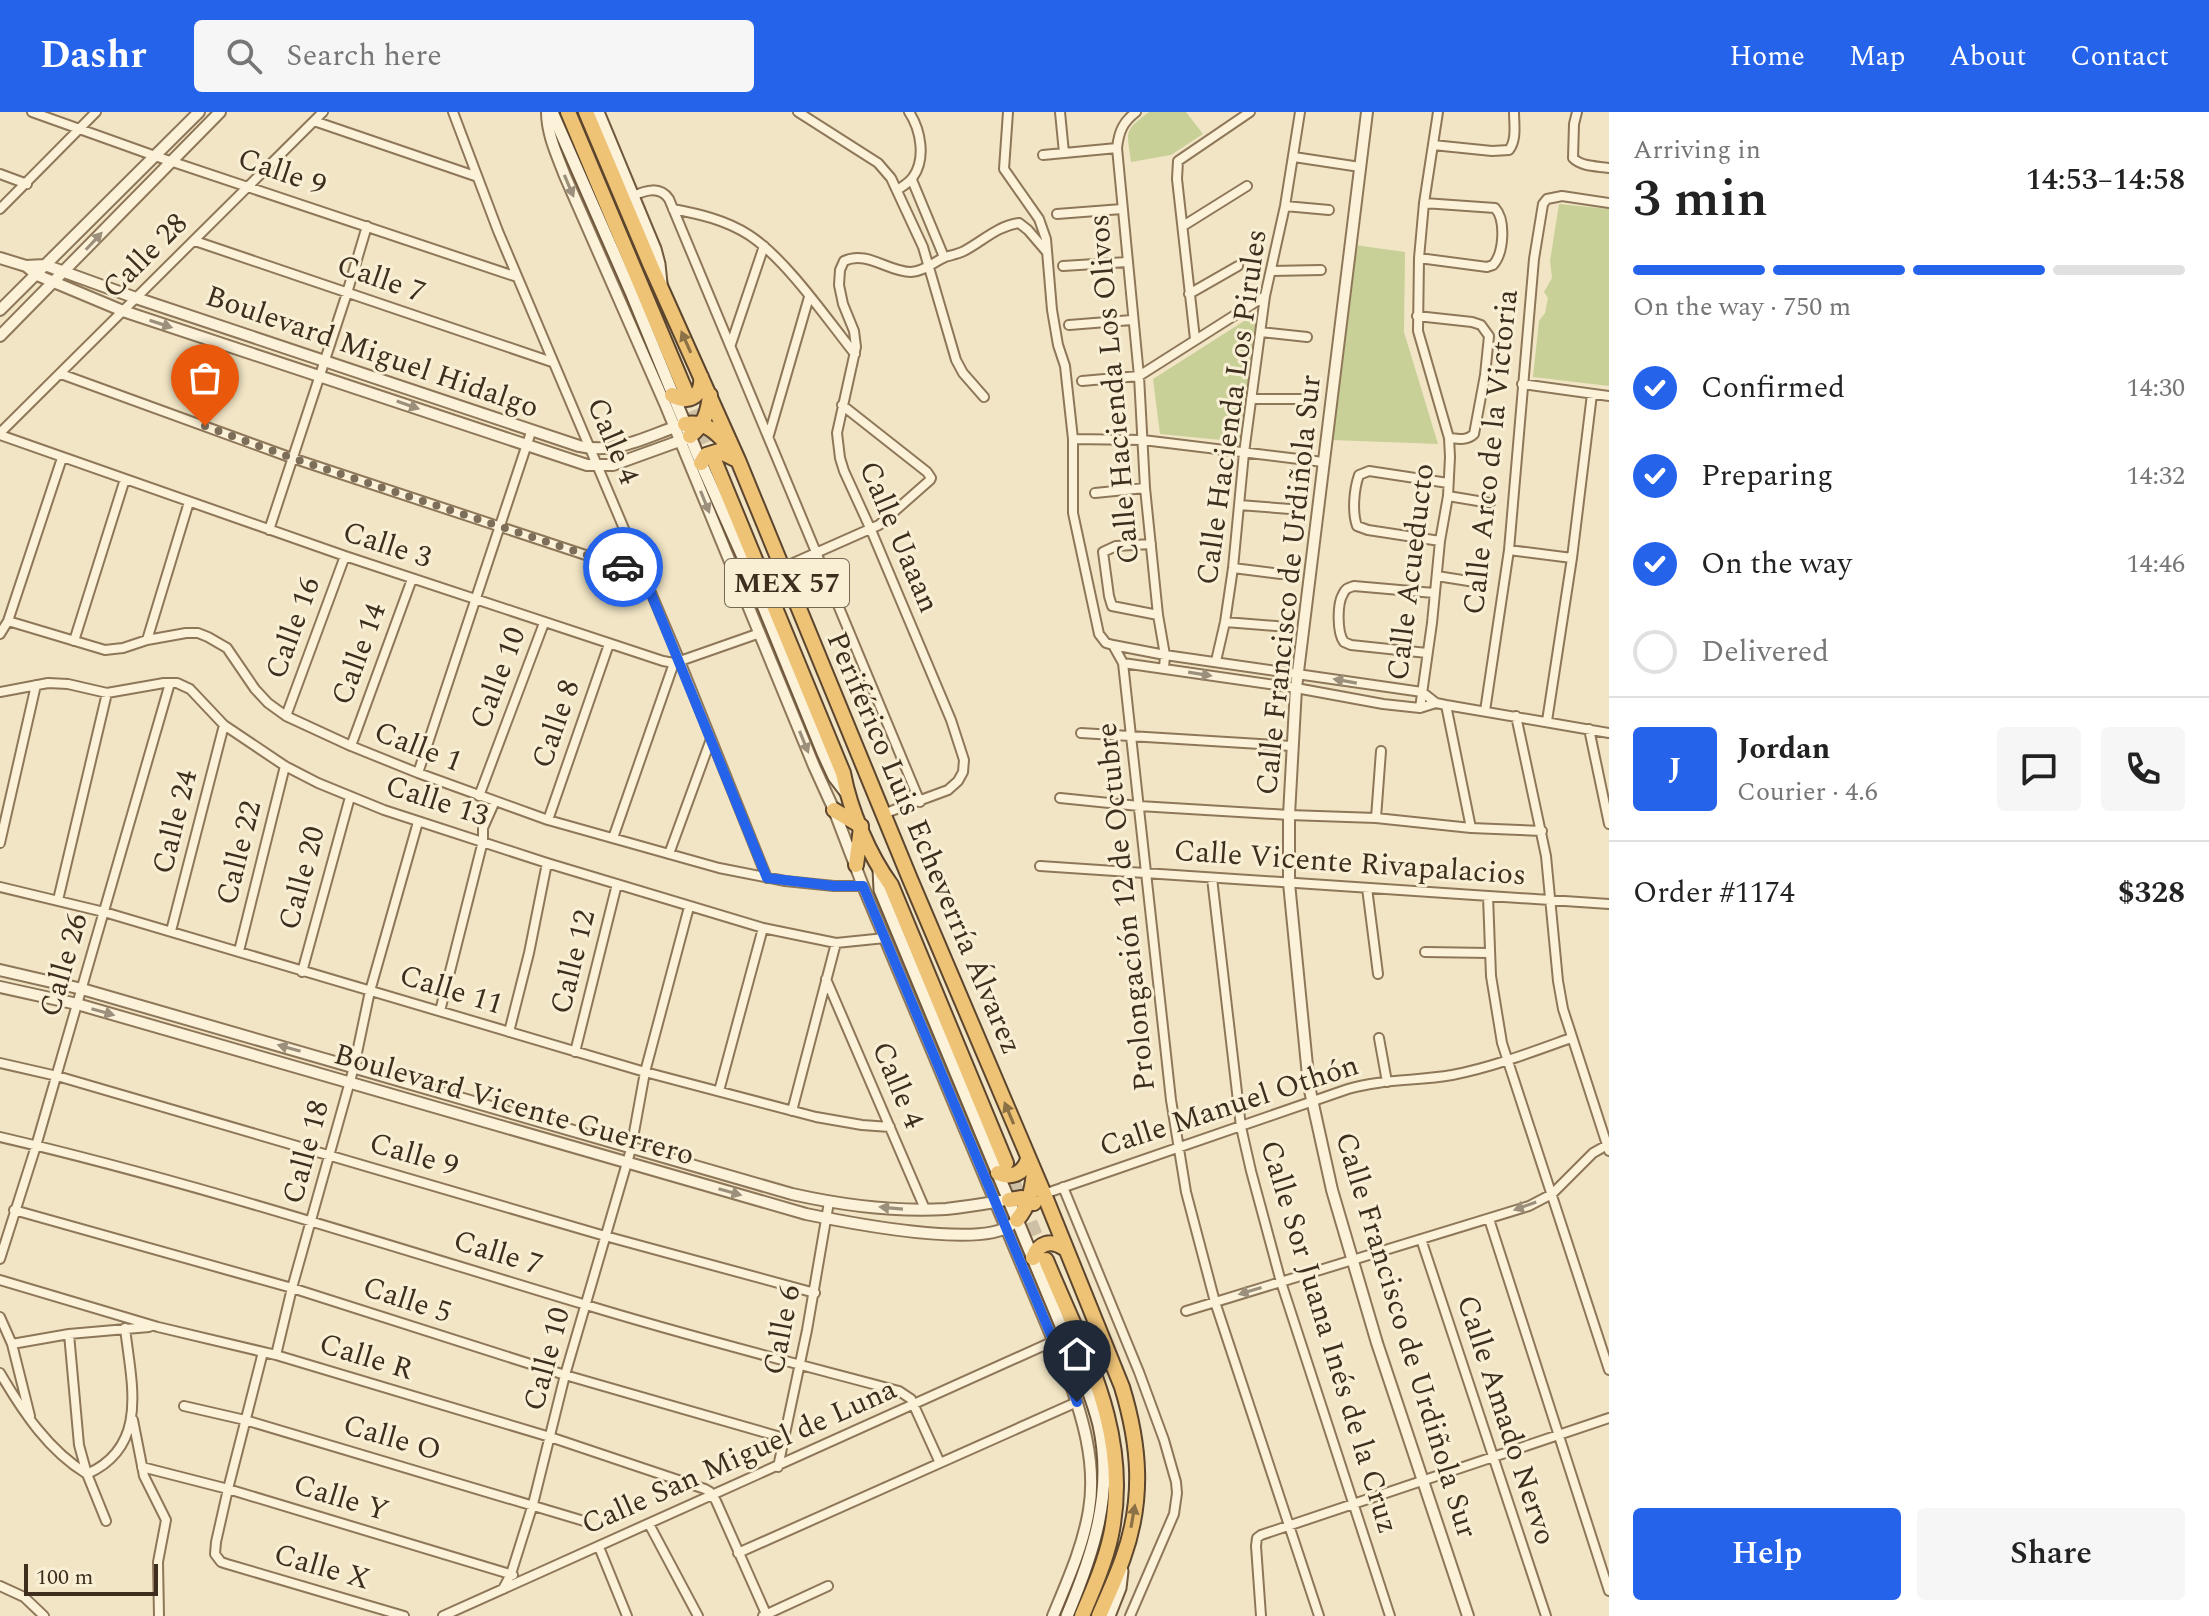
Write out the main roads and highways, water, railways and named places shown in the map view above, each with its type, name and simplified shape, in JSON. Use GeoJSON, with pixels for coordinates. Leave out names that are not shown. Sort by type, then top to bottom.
{"type":"FeatureCollection","features":[{"type":"Feature","properties":{"kind":"highway"},"geometry":{"type":"LineString","coordinates":[[568,112],[679,399],[694,398],[702,385],[701,377]]}},
{"type":"Feature","properties":{"kind":"highway","name":"MEX 57"},"geometry":{"type":"LineString","coordinates":[[586,112],[661,287]]}},
{"type":"Feature","properties":{"kind":"highway","name":"Periférico Luis Echeverría Álvarez"},"geometry":{"type":"LineString","coordinates":[[661,287],[736,456],[1122,1387],[1137,1455],[1136,1497],[1123,1558],[1099,1616]]}},
{"type":"Feature","properties":{"kind":"highway"},"geometry":{"type":"LineString","coordinates":[[682,432],[703,424],[710,395]]}},
{"type":"Feature","properties":{"kind":"highway"},"geometry":{"type":"LineString","coordinates":[[703,424],[715,431],[736,456]]}},
{"type":"Feature","properties":{"kind":"highway"},"geometry":{"type":"LineString","coordinates":[[708,461],[706,455],[719,451],[736,456]]}},
{"type":"Feature","properties":{"kind":"highway","name":"Periférico Luis Echeverría Álvarez"},"geometry":{"type":"LineString","coordinates":[[708,461],[843,773],[847,795],[879,869],[891,885],[1002,1168]]}},
{"type":"Feature","properties":{"kind":"highway"},"geometry":{"type":"LineString","coordinates":[[834,810],[861,827],[856,865]]}},
{"type":"Feature","properties":{"kind":"highway"},"geometry":{"type":"LineString","coordinates":[[1002,1168],[1010,1176],[1031,1166],[1028,1200],[1012,1224]]}},
{"type":"Feature","properties":{"kind":"highway"},"geometry":{"type":"LineString","coordinates":[[1002,1201],[1015,1198],[1028,1200],[1052,1218]]}},
{"type":"Feature","properties":{"kind":"highway"},"geometry":{"type":"LineString","coordinates":[[1040,1259],[1038,1248],[1048,1243],[1064,1248]]}},
{"type":"Feature","properties":{"kind":"highway","name":"Periférico Luis Echeverría Álvarez"},"geometry":{"type":"LineString","coordinates":[[1040,1259],[1098,1387],[1112,1429],[1116,1459],[1116,1494],[1110,1536],[1082,1616]]}},
{"type":"Feature","properties":{"kind":"main road","name":"Periférico Luis Echeverría Álvarez"},"geometry":{"type":"LineString","coordinates":[[549,112],[678,392],[682,432],[708,461]]}},
{"type":"Feature","properties":{"kind":"main road","name":"Periférico Luis Echeverría Álvarez"},"geometry":{"type":"LineString","coordinates":[[598,112],[655,249],[661,287]]}},
{"type":"Feature","properties":{"kind":"main road","name":"Periférico Luis Echeverría Álvarez"},"geometry":{"type":"LineString","coordinates":[[1002,1168],[1002,1201],[1012,1224],[1040,1259],[1100,1433],[1104,1462],[1095,1542],[1067,1616]]}},
{"type":"Feature","properties":{"kind":"main road","name":"Periférico Luis Echeverría Álvarez"},"geometry":{"type":"LineString","coordinates":[[1109,1616],[1122,1580],[1123,1558]]}},
{"type":"Feature","properties":{"kind":"tunnel"},"geometry":{"type":"LineString","coordinates":[[685,391],[714,460]]}},
{"type":"Feature","properties":{"kind":"tunnel"},"geometry":{"type":"LineString","coordinates":[[1006,1164],[1044,1255]]}}]}
